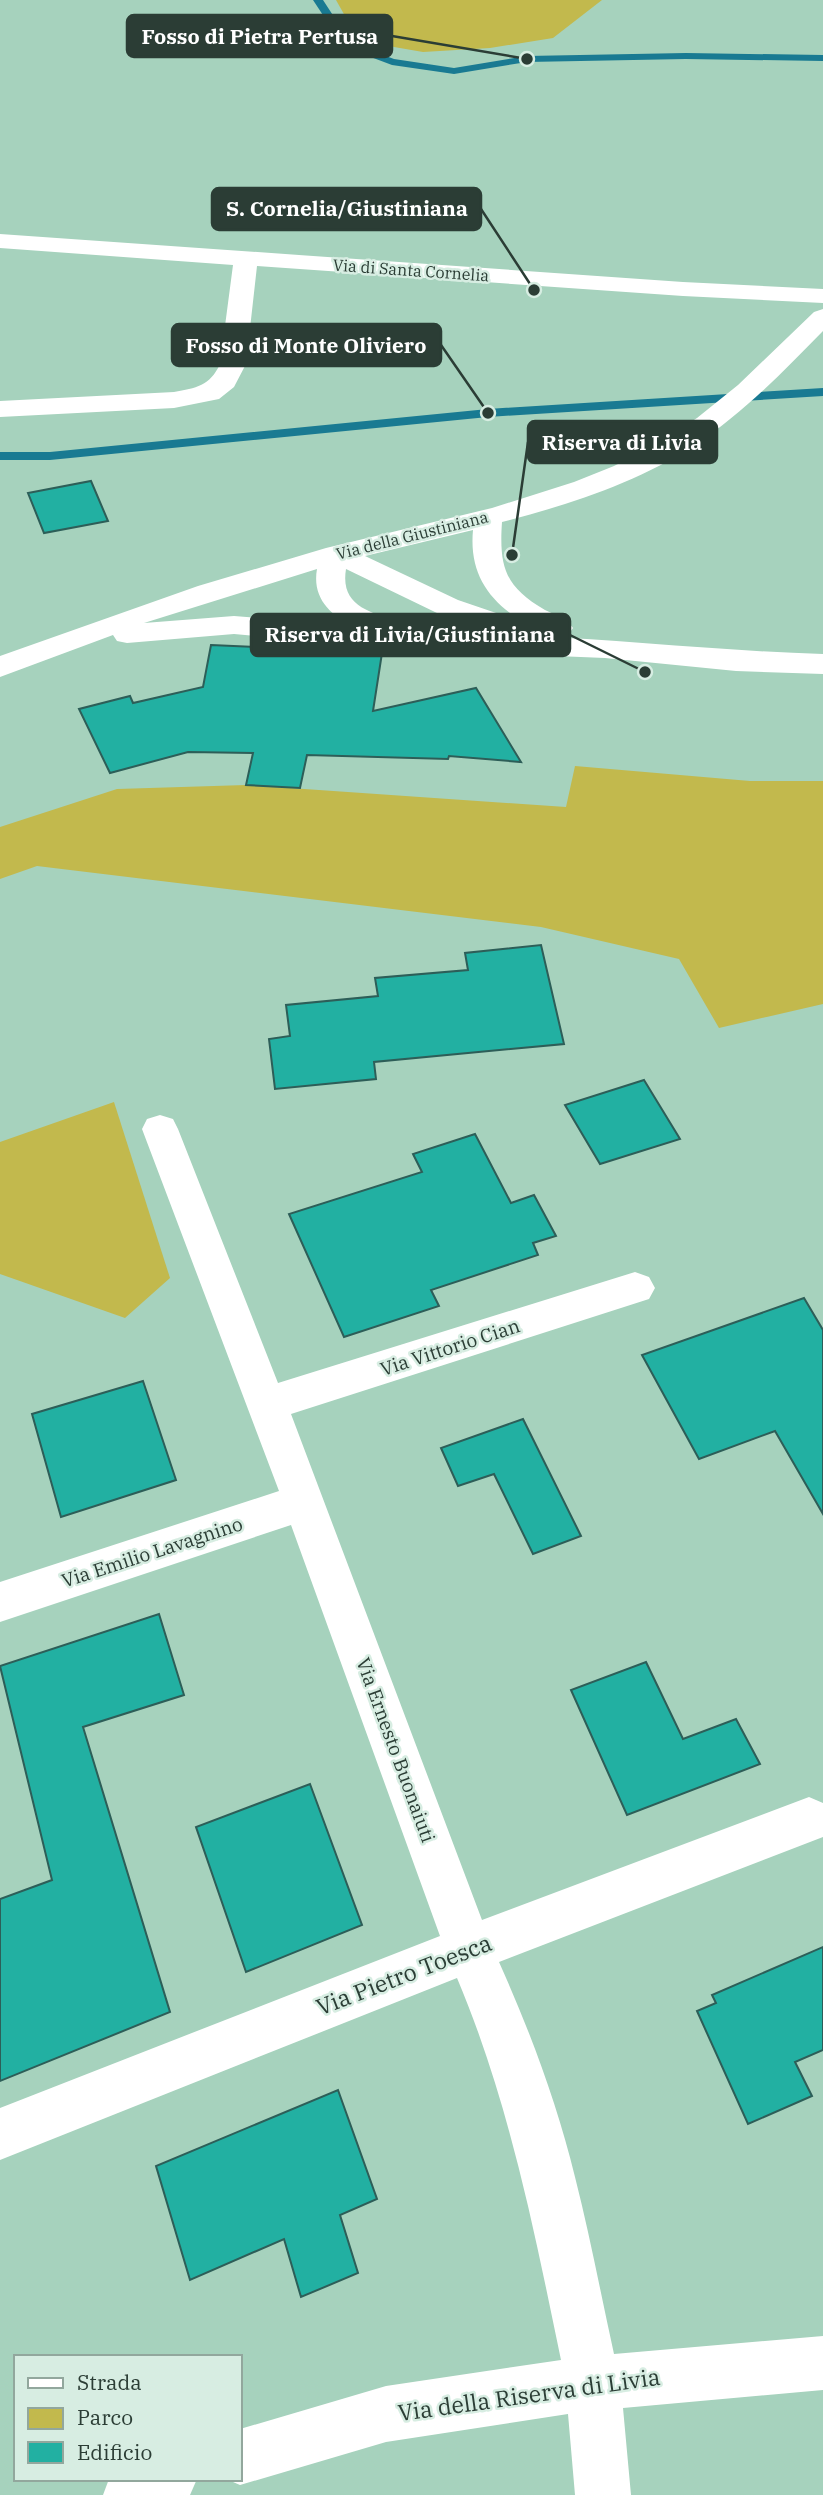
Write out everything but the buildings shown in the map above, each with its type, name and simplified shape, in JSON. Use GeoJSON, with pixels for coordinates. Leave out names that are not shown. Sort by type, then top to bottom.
{"type":"FeatureCollection","features":[{"type":"Feature","properties":{"kind":"street","name":"Via di Santa Cornelia"},"geometry":{"type":"LineString","coordinates":[[0,241],[823,296]]}},
{"type":"Feature","properties":{"kind":"street"},"geometry":{"type":"LineString","coordinates":[[0,409],[174,400],[210,393],[225,381],[233,364],[246,258]]}},
{"type":"Feature","properties":{"kind":"street","name":"Via della Giustiniana"},"geometry":{"type":"LineString","coordinates":[[0,667],[211,589],[488,516],[570,492],[629,470],[687,438],[724,412],[823,317]]}},
{"type":"Feature","properties":{"kind":"street"},"geometry":{"type":"LineString","coordinates":[[488,516],[485,556],[491,578],[499,589],[510,600],[536,616],[605,649]]}},
{"type":"Feature","properties":{"kind":"street"},"geometry":{"type":"LineString","coordinates":[[415,640],[356,617],[338,605],[330,593],[329,585],[336,554],[386,574],[483,622],[605,649]]}},
{"type":"Feature","properties":{"kind":"street"},"geometry":{"type":"LineString","coordinates":[[63,642],[234,625],[415,640],[605,649],[736,661],[823,664]]}},
{"type":"Feature","properties":{"kind":"street","name":"Via Ernesto Buonaiuti"},"geometry":{"type":"LineString","coordinates":[[160,1129],[304,1502],[469,1949],[502,2025],[534,2123],[549,2176],[593,2383],[603,2495]]}},
{"type":"Feature","properties":{"kind":"street","name":"Via Vittorio Cian"},"geometry":{"type":"LineString","coordinates":[[265,1405],[635,1288]]}},
{"type":"Feature","properties":{"kind":"street","name":"Via Emilio Lavagnino"},"geometry":{"type":"LineString","coordinates":[[0,1602],[304,1502]]}},
{"type":"Feature","properties":{"kind":"street","name":"Via Pietro Toesca"},"geometry":{"type":"LineString","coordinates":[[0,2134],[469,1949],[809,1820]]}},
{"type":"Feature","properties":{"kind":"street","name":"Via della Riserva di Livia"},"geometry":{"type":"LineString","coordinates":[[242,2456],[386,2414],[593,2383],[823,2363]]}},
{"type":"Feature","properties":{"kind":"street"},"geometry":{"type":"LineString","coordinates":[[131,2495],[164,2481]]}},
{"type":"Feature","properties":{"kind":"green space"},"geometry":{"type":"Polygon","coordinates":[[[336,0],[602,0],[553,38],[490,48],[423,52],[394,47],[354,32],[336,0]]]}},
{"type":"Feature","properties":{"kind":"green space"},"geometry":{"type":"Polygon","coordinates":[[[575,766],[750,781],[823,781],[823,1004],[719,1028],[679,959],[541,927],[37,866],[0,879],[0,827],[117,789],[246,785],[566,807],[575,766]]]}},
{"type":"Feature","properties":{"kind":"green space"},"geometry":{"type":"Polygon","coordinates":[[[114,1102],[170,1278],[125,1318],[0,1274],[0,1142],[114,1102]]]}},
{"type":"Feature","properties":{"kind":"waterway"},"geometry":{"type":"LineString","coordinates":[[318,0],[347,45],[392,62],[454,71],[527,59],[686,56],[823,58]]}},
{"type":"Feature","properties":{"kind":"waterway"},"geometry":{"type":"LineString","coordinates":[[0,456],[50,456],[488,413],[823,392]]}},
{"type":"Feature","properties":{"kind":"place","name":"Fosso di Pietra Pertusa"},"geometry":{"type":"Point","coordinates":[527,59]}},
{"type":"Feature","properties":{"kind":"place","name":"S. Cornelia/Giustiniana"},"geometry":{"type":"Point","coordinates":[534,290]}},
{"type":"Feature","properties":{"kind":"place","name":"Fosso di Monte Oliviero"},"geometry":{"type":"Point","coordinates":[488,413]}},
{"type":"Feature","properties":{"kind":"place","name":"Riserva di Livia"},"geometry":{"type":"Point","coordinates":[512,555]}},
{"type":"Feature","properties":{"kind":"place","name":"Riserva di Livia/Giustiniana"},"geometry":{"type":"Point","coordinates":[645,672]}}]}
